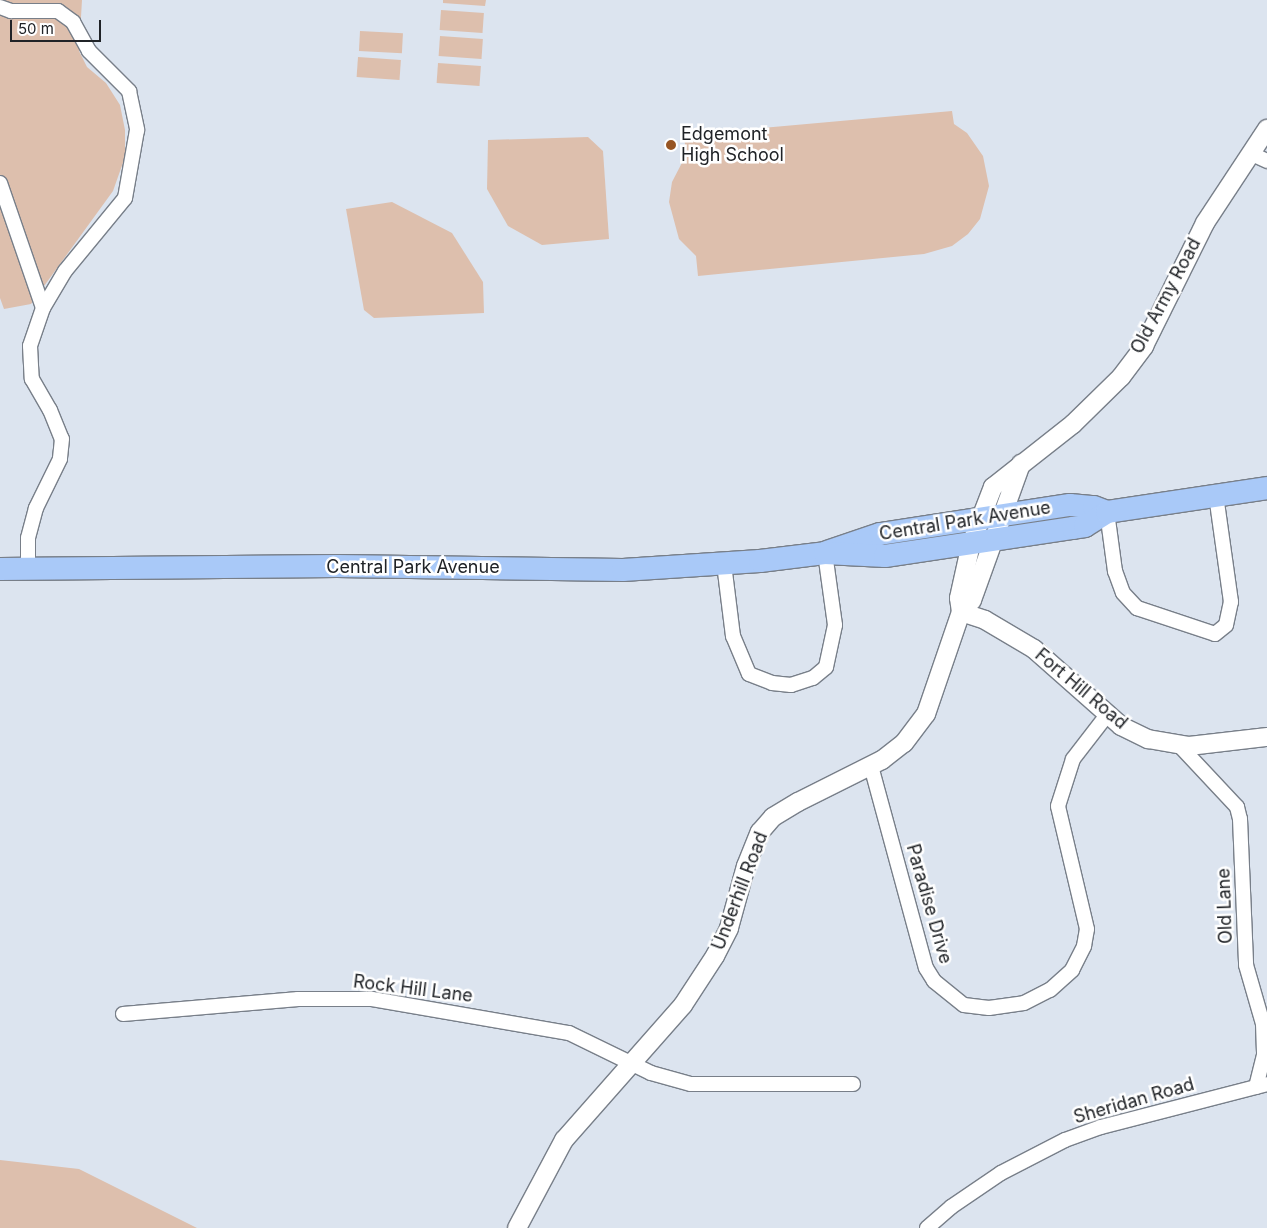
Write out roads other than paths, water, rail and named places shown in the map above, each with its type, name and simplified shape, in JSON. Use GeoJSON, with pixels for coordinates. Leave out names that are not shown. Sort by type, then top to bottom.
{"type":"FeatureCollection","features":[{"type":"Feature","properties":{"kind":"main road","name":"Central Park Avenue"},"geometry":{"type":"LineString","coordinates":[[0,569],[337,566],[622,570],[724,564],[825,553],[885,556],[1085,526],[1107,512],[1267,488]]}},
{"type":"Feature","properties":{"kind":"main road","name":"Central Park Avenue"},"geometry":{"type":"LineString","coordinates":[[825,553],[880,534],[1070,505],[1094,507],[1107,512]]}},
{"type":"Feature","properties":{"kind":"street"},"geometry":{"type":"LineString","coordinates":[[0,7],[11,11],[58,11],[65,14],[73,22],[89,51],[129,91],[137,130],[125,198],[65,271],[43,308],[30,346],[32,379],[50,410],[62,439],[60,459],[36,508],[28,538],[28,569]]}},
{"type":"Feature","properties":{"kind":"street","name":"Old Army Road"},"geometry":{"type":"LineString","coordinates":[[981,542],[978,519],[993,486],[1073,424],[1121,377],[1144,346],[1205,222],[1267,129]]}},
{"type":"Feature","properties":{"kind":"street"},"geometry":{"type":"LineString","coordinates":[[1250,153],[1267,161]]}},
{"type":"Feature","properties":{"kind":"street"},"geometry":{"type":"LineString","coordinates":[[0,182],[43,308]]}},
{"type":"Feature","properties":{"kind":"street"},"geometry":{"type":"LineString","coordinates":[[1001,516],[1020,464]]}},
{"type":"Feature","properties":{"kind":"street"},"geometry":{"type":"LineString","coordinates":[[1107,512],[1115,571],[1122,593],[1137,608],[1215,634],[1226,626],[1231,602],[1216,495]]}},
{"type":"Feature","properties":{"kind":"street","name":"Underhill Road"},"geometry":{"type":"LineString","coordinates":[[517,1228],[564,1140],[683,1005],[715,956],[729,928],[746,866],[760,832],[773,817],[798,802],[871,766],[904,743],[926,714],[961,612],[959,598],[981,542],[1001,516]]}},
{"type":"Feature","properties":{"kind":"street"},"geometry":{"type":"LineString","coordinates":[[724,564],[733,636],[749,674],[772,683],[792,685],[813,678],[826,667],[835,626],[825,553]]}},
{"type":"Feature","properties":{"kind":"street","name":"Fort Hill Road"},"geometry":{"type":"LineString","coordinates":[[961,612],[985,620],[1034,649],[1107,715],[1121,726],[1148,739],[1189,746],[1267,737]]}},
{"type":"Feature","properties":{"kind":"street","name":"Paradise Drive"},"geometry":{"type":"LineString","coordinates":[[871,766],[926,968],[934,981],[964,1005],[989,1008],[1024,1003],[1050,990],[1072,970],[1084,946],[1087,929],[1058,806],[1073,759],[1107,715]]}},
{"type":"Feature","properties":{"kind":"street","name":"Old Lane"},"geometry":{"type":"LineString","coordinates":[[1179,745],[1237,807],[1240,818],[1246,965],[1263,1024],[1262,1085]]}},
{"type":"Feature","properties":{"kind":"street","name":"Rock Hill Lane"},"geometry":{"type":"LineString","coordinates":[[123,1014],[298,999],[372,999],[569,1033],[631,1064],[691,1084],[853,1084]]}},
{"type":"Feature","properties":{"kind":"street","name":"Sheridan Road"},"geometry":{"type":"LineString","coordinates":[[926,1228],[951,1207],[1001,1173],[1065,1140],[1101,1127],[1262,1085]]}},
{"type":"Feature","properties":{"kind":"place","name":"Edgemont High School"},"geometry":{"type":"Point","coordinates":[671,145]}}]}
